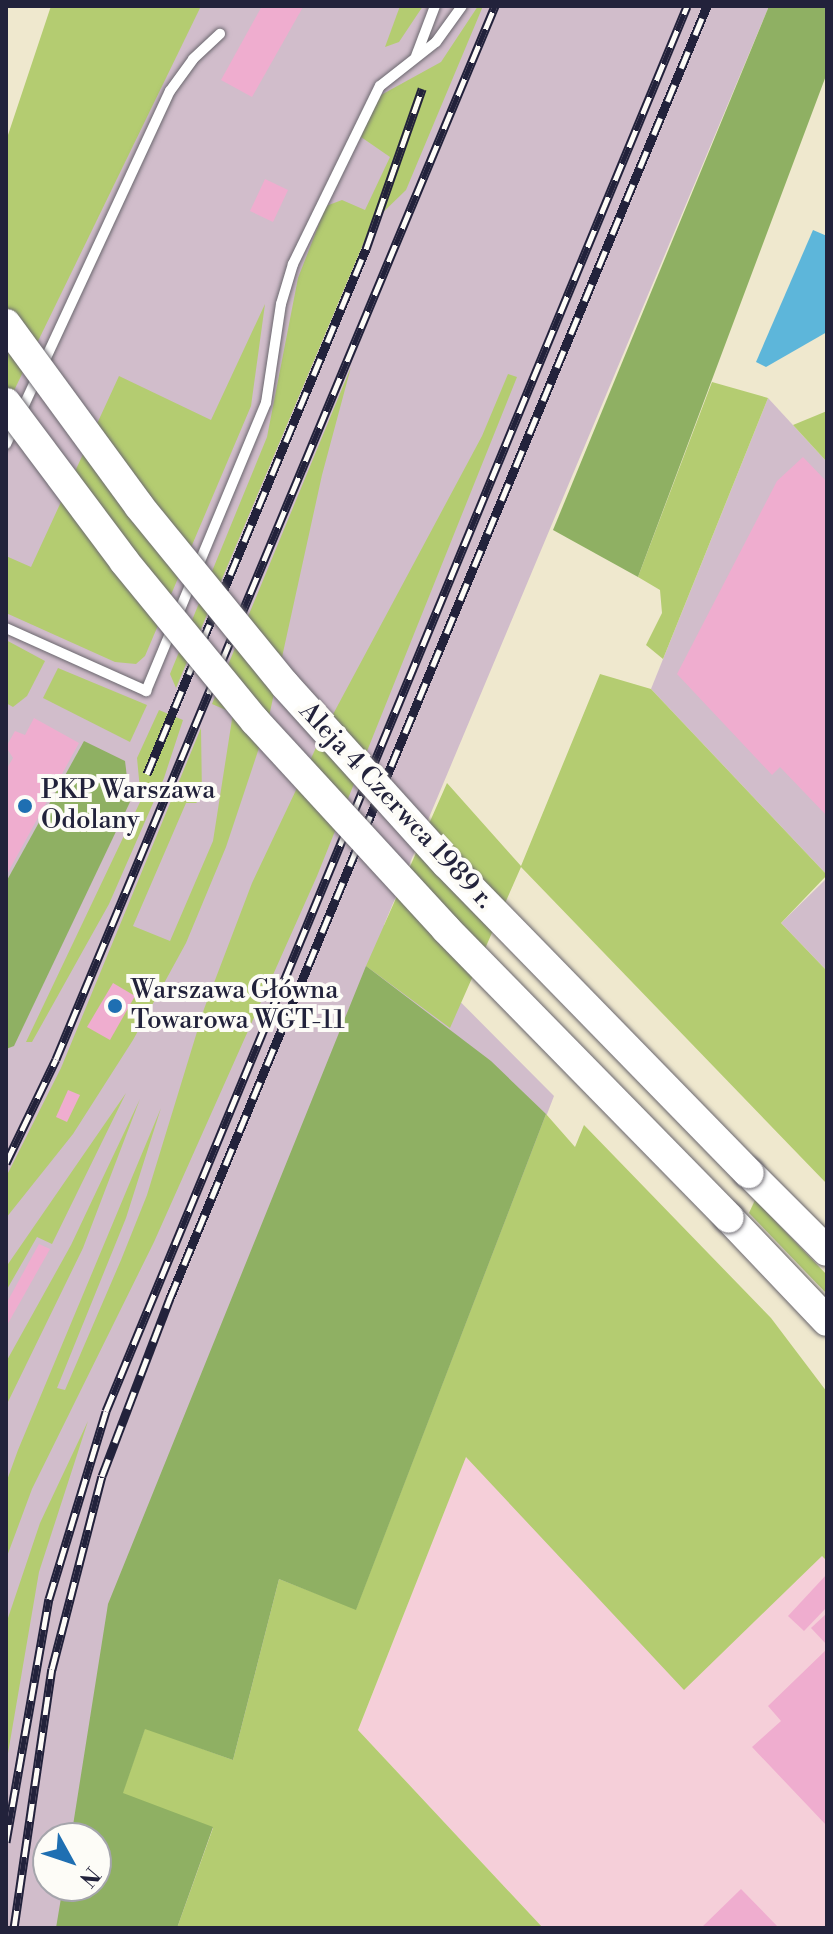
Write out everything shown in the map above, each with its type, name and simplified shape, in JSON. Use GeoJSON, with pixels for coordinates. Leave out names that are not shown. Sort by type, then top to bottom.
{"type":"FeatureCollection","features":[{"type":"Feature","properties":{"kind":"main road","name":"Aleja 4 Czerwca 1989 r."},"geometry":{"type":"LineString","coordinates":[[6,324],[139,506],[285,685],[447,864],[827,1251]]}},
{"type":"Feature","properties":{"kind":"main road","name":"Aleja 4 Czerwca 1989 r."},"geometry":{"type":"LineString","coordinates":[[6,403],[124,561],[293,763],[426,909],[827,1321]]}},
{"type":"Feature","properties":{"kind":"lane"},"geometry":{"type":"LineString","coordinates":[[415,57],[435,6]]}},
{"type":"Feature","properties":{"kind":"lane"},"geometry":{"type":"LineString","coordinates":[[6,628],[146,691],[266,403],[281,304],[293,264],[380,86],[436,42],[462,6]]}},
{"type":"Feature","properties":{"kind":"lane"},"geometry":{"type":"LineString","coordinates":[[6,444],[170,91],[193,59],[220,34]]}},
{"type":"Feature","properties":{"kind":"shaded area"},"geometry":{"type":"Polygon","coordinates":[[[97,6],[769,6],[384,925],[554,1096],[356,1610],[279,1579],[233,1760],[145,1729],[123,1793],[213,1827],[177,1928],[6,1928],[6,141],[97,6]]]}},
{"type":"Feature","properties":{"kind":"shaded area"},"geometry":{"type":"Polygon","coordinates":[[[768,398],[827,462],[827,875],[651,689],[768,398]]]}},
{"type":"Feature","properties":{"kind":"shaded area"},"geometry":{"type":"Polygon","coordinates":[[[827,878],[827,971],[781,923],[827,878]]]}},
{"type":"Feature","properties":{"kind":"shaded area"},"geometry":{"type":"Polygon","coordinates":[[[466,1456],[684,1689],[822,1556],[827,1561],[827,1928],[543,1928],[358,1730],[466,1456]]]}},
{"type":"Feature","properties":{"kind":"green space"},"geometry":{"type":"Polygon","coordinates":[[[51,6],[201,6],[6,407],[6,141],[51,6]]]}},
{"type":"Feature","properties":{"kind":"green space"},"geometry":{"type":"Polygon","coordinates":[[[400,6],[423,6],[399,42],[385,47],[400,6]]]}},
{"type":"Feature","properties":{"kind":"green space"},"geometry":{"type":"Polygon","coordinates":[[[478,6],[483,6],[406,190],[372,223],[176,688],[170,674],[267,437],[298,278],[326,206],[342,200],[365,210],[390,157],[361,137],[372,107],[381,95],[441,62],[478,6]]]}},
{"type":"Feature","properties":{"kind":"green space"},"geometry":{"type":"Polygon","coordinates":[[[769,6],[827,6],[827,73],[638,577],[553,530],[769,6]]]}},
{"type":"Feature","properties":{"kind":"green space"},"geometry":{"type":"Polygon","coordinates":[[[265,304],[251,406],[145,656],[136,664],[115,662],[6,613],[6,556],[31,567],[119,376],[211,420],[265,304]]]}},
{"type":"Feature","properties":{"kind":"green space"},"geometry":{"type":"Polygon","coordinates":[[[351,367],[322,475],[268,721],[226,847],[186,943],[133,1040],[73,1134],[6,1218],[6,1177],[61,1068],[201,728],[202,797],[196,803],[186,803],[133,926],[170,941],[213,841],[233,713],[212,704],[351,367]]]}},
{"type":"Feature","properties":{"kind":"green space"},"geometry":{"type":"Polygon","coordinates":[[[508,374],[517,377],[317,876],[154,1242],[32,1489],[6,1559],[6,1483],[18,1450],[161,1108],[126,1218],[57,1388],[65,1390],[121,1260],[147,1195],[204,1009],[252,883],[323,733],[482,436],[508,374]]]}},
{"type":"Feature","properties":{"kind":"green space"},"geometry":{"type":"Polygon","coordinates":[[[712,382],[768,398],[663,659],[646,645],[662,613],[660,590],[638,577],[712,382]]]}},
{"type":"Feature","properties":{"kind":"green space"},"geometry":{"type":"Polygon","coordinates":[[[827,411],[827,462],[793,425],[827,411]]]}},
{"type":"Feature","properties":{"kind":"green space"},"geometry":{"type":"Polygon","coordinates":[[[6,640],[45,661],[27,696],[13,707],[6,703],[6,640]]]}},
{"type":"Feature","properties":{"kind":"green space"},"geometry":{"type":"Polygon","coordinates":[[[58,668],[147,705],[130,742],[43,698],[58,668]]]}},
{"type":"Feature","properties":{"kind":"green space"},"geometry":{"type":"Polygon","coordinates":[[[600,674],[651,689],[827,875],[781,923],[827,971],[827,1184],[521,867],[450,1028],[366,966],[447,783],[521,866],[600,674]]]}},
{"type":"Feature","properties":{"kind":"green space"},"geometry":{"type":"Polygon","coordinates":[[[159,710],[183,720],[164,778],[109,904],[32,1042],[26,1042],[141,800],[137,758],[159,710]]]}},
{"type":"Feature","properties":{"kind":"green space"},"geometry":{"type":"Polygon","coordinates":[[[84,741],[125,761],[130,802],[14,1046],[6,1049],[6,882],[84,741]]]}},
{"type":"Feature","properties":{"kind":"green space"},"geometry":{"type":"Polygon","coordinates":[[[366,966],[491,1061],[546,1114],[356,1610],[279,1579],[233,1760],[145,1729],[123,1793],[213,1827],[177,1928],[56,1928],[60,1902],[112,1902],[112,1822],[74,1822],[108,1604],[366,966]]]}},
{"type":"Feature","properties":{"kind":"green space"},"geometry":{"type":"Polygon","coordinates":[[[126,1093],[52,1244],[37,1237],[6,1291],[6,1267],[126,1093]]]}},
{"type":"Feature","properties":{"kind":"green space"},"geometry":{"type":"Polygon","coordinates":[[[140,1099],[83,1248],[6,1406],[6,1362],[71,1245],[140,1099]]]}},
{"type":"Feature","properties":{"kind":"green space"},"geometry":{"type":"Polygon","coordinates":[[[546,1114],[575,1147],[584,1125],[771,1318],[827,1392],[827,1561],[822,1556],[684,1690],[466,1457],[358,1730],[543,1928],[177,1928],[213,1828],[122,1794],[145,1728],[233,1760],[279,1579],[356,1609],[546,1114]]]}},
{"type":"Feature","properties":{"kind":"green space"},"geometry":{"type":"Polygon","coordinates":[[[755,1200],[827,1275],[827,1294],[749,1213],[755,1200]]]}},
{"type":"Feature","properties":{"kind":"green space"},"geometry":{"type":"Polygon","coordinates":[[[88,1421],[39,1572],[6,1765],[6,1624],[40,1523],[88,1421]]]}},
{"type":"Feature","properties":{"kind":"water"},"geometry":{"type":"Polygon","coordinates":[[[813,230],[827,236],[827,332],[766,367],[756,362],[813,230]]]}},
{"type":"Feature","properties":{"kind":"building"},"geometry":{"type":"Polygon","coordinates":[[[262,6],[303,7],[252,97],[221,80],[262,6]]]}},
{"type":"Feature","properties":{"kind":"building"},"geometry":{"type":"Polygon","coordinates":[[[265,179],[288,190],[273,222],[250,211],[265,179]]]}},
{"type":"Feature","properties":{"kind":"building"},"geometry":{"type":"Polygon","coordinates":[[[803,457],[827,482],[827,816],[780,767],[772,775],[677,674],[777,481],[803,457]]]}},
{"type":"Feature","properties":{"kind":"building","name":"PKP Warszawa Odolany"},"geometry":{"type":"Polygon","coordinates":[[[34,718],[79,743],[6,876],[6,770],[13,758],[6,747],[15,731],[25,735],[34,718]]]}},
{"type":"Feature","properties":{"kind":"building","name":"Warszawa Główna Towarowa WGT-11"},"geometry":{"type":"Polygon","coordinates":[[[113,983],[135,996],[110,1040],[87,1027],[113,983]]]}},
{"type":"Feature","properties":{"kind":"building"},"geometry":{"type":"Polygon","coordinates":[[[68,1090],[80,1095],[67,1122],[56,1117],[68,1090]]]}},
{"type":"Feature","properties":{"kind":"building"},"geometry":{"type":"Polygon","coordinates":[[[39,1244],[50,1249],[6,1327],[6,1304],[39,1244]]]}},
{"type":"Feature","properties":{"kind":"building"},"geometry":{"type":"Polygon","coordinates":[[[827,1574],[827,1607],[804,1631],[788,1616],[827,1574]]]}},
{"type":"Feature","properties":{"kind":"building"},"geometry":{"type":"Polygon","coordinates":[[[827,1613],[827,1645],[811,1628],[827,1613]]]}},
{"type":"Feature","properties":{"kind":"building"},"geometry":{"type":"Polygon","coordinates":[[[827,1649],[827,1826],[752,1747],[781,1721],[768,1706],[827,1649]]]}},
{"type":"Feature","properties":{"kind":"building"},"geometry":{"type":"Polygon","coordinates":[[[741,1889],[779,1928],[701,1928],[741,1889]]]}},
{"type":"Feature","properties":{"kind":"railway"},"geometry":{"type":"LineString","coordinates":[[6,1163],[56,1059],[495,6]]}},
{"type":"Feature","properties":{"kind":"railway"},"geometry":{"type":"LineString","coordinates":[[6,1842],[49,1599],[106,1411],[687,6]]}},
{"type":"Feature","properties":{"kind":"railway"},"geometry":{"type":"LineString","coordinates":[[14,1928],[52,1669],[102,1476],[170,1298],[707,6]]}},
{"type":"Feature","properties":{"kind":"railway"},"geometry":{"type":"LineString","coordinates":[[147,774],[366,249],[422,89]]}},
{"type":"Feature","properties":{"kind":"place","name":"PKP Warszawa Odolany"},"geometry":{"type":"Point","coordinates":[25,806]}},
{"type":"Feature","properties":{"kind":"place","name":"Warszawa Główna Towarowa WGT-11"},"geometry":{"type":"Point","coordinates":[115,1006]}}]}
